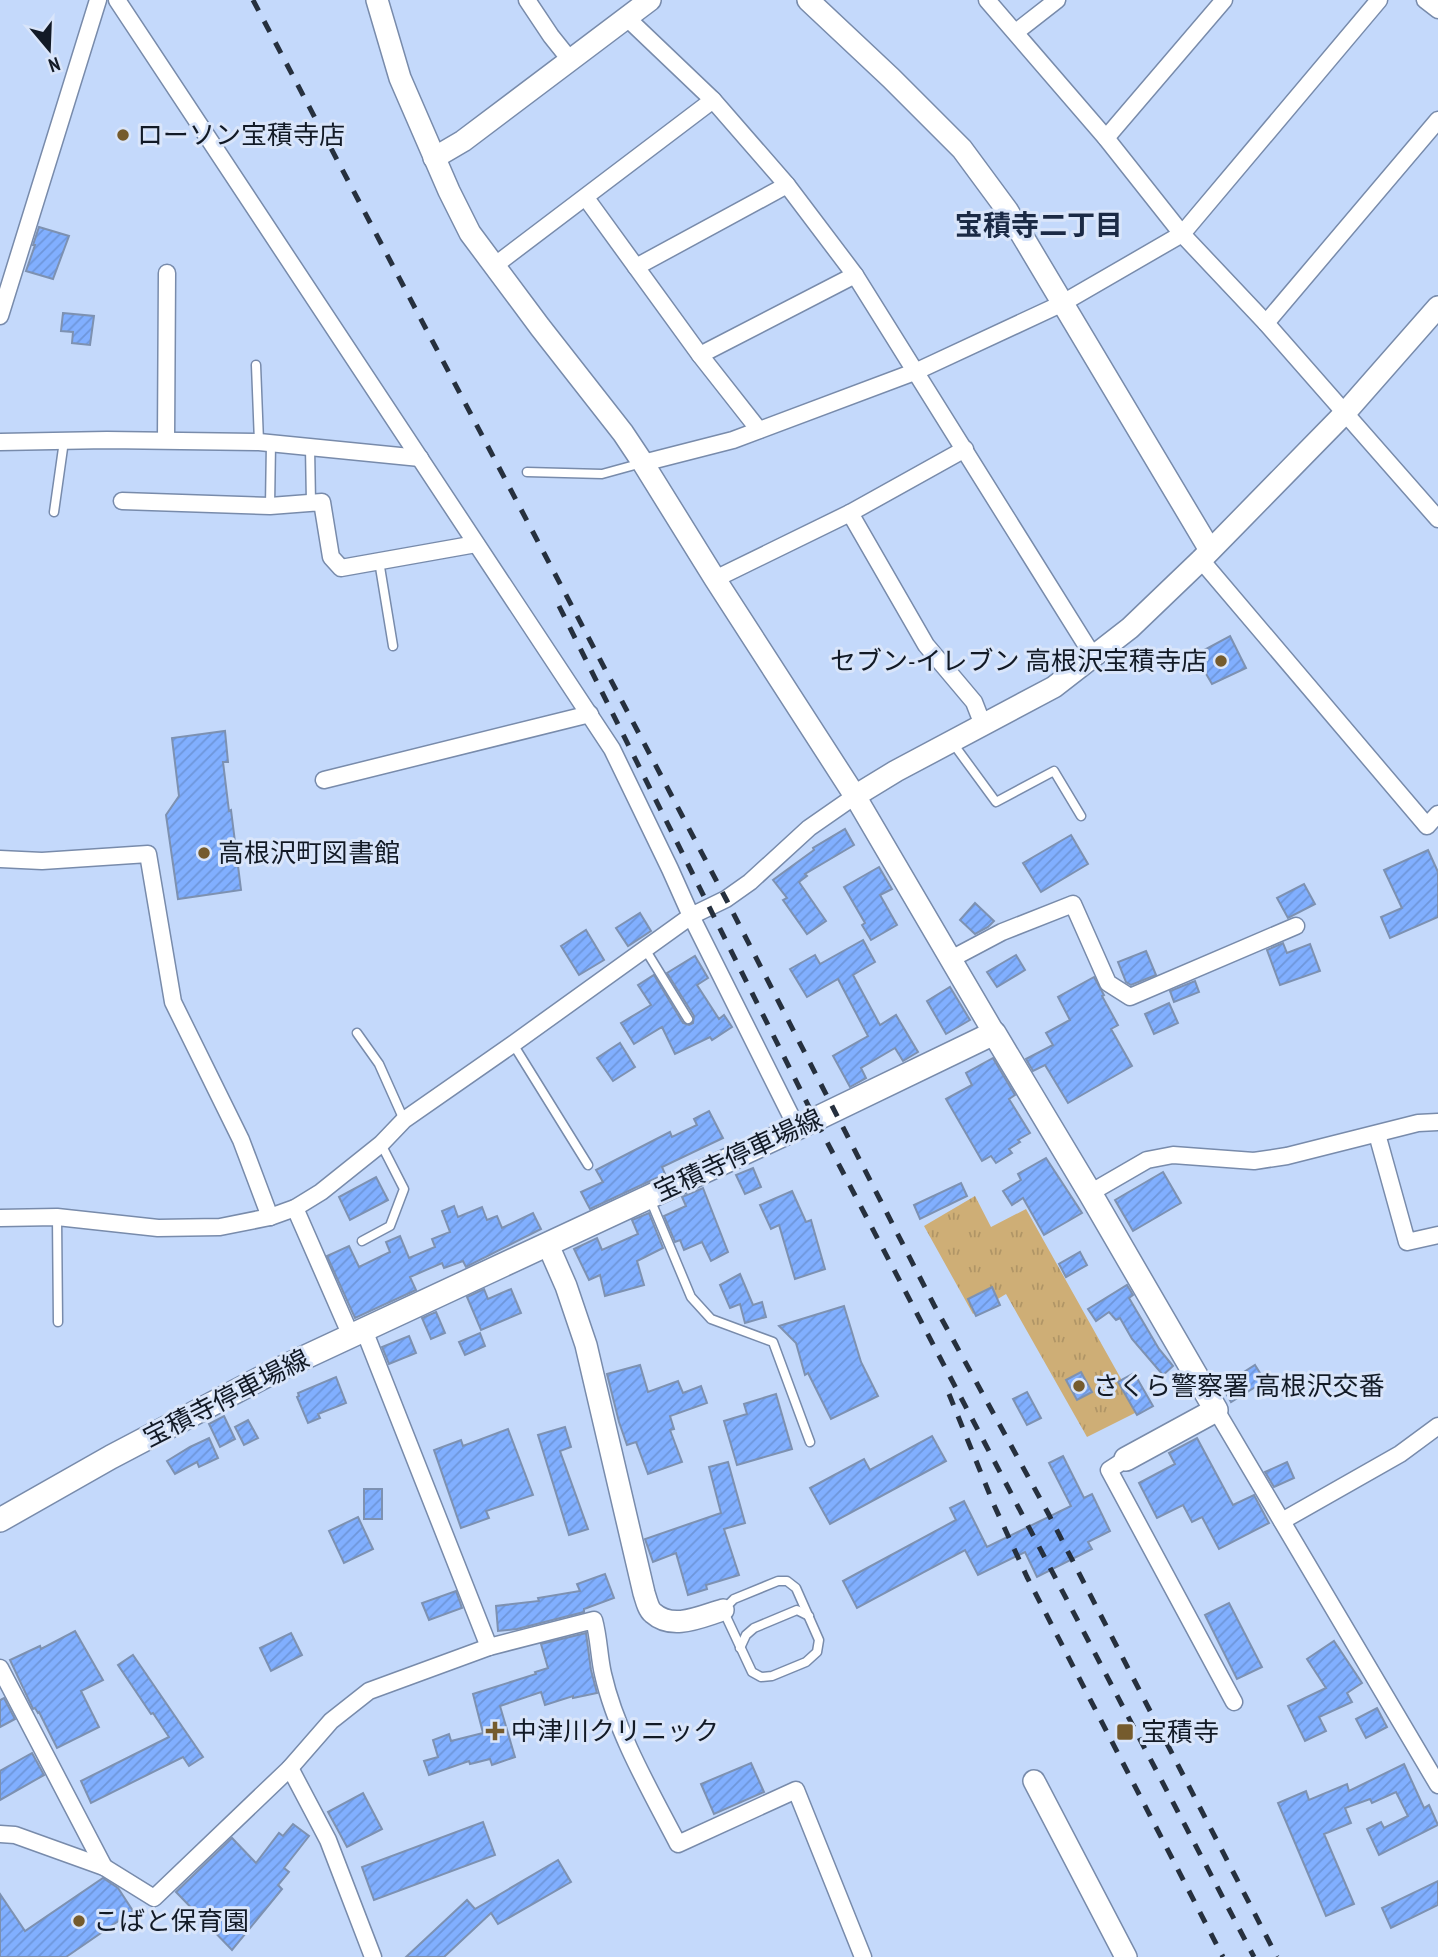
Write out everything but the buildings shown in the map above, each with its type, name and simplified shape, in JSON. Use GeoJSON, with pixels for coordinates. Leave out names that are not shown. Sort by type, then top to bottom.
{"type":"FeatureCollection","features":[{"type":"Feature","properties":{"kind":"main road","name":"宝積寺停車場線"},"geometry":{"type":"LineString","coordinates":[[0,1520],[111,1457],[269,1374],[797,1129],[994,1033]]}},
{"type":"Feature","properties":{"kind":"main road"},"geometry":{"type":"LineString","coordinates":[[994,1033],[1216,1410],[1126,1459]]}},
{"type":"Feature","properties":{"kind":"street"},"geometry":{"type":"LineString","coordinates":[[0,316],[98,0]]}},
{"type":"Feature","properties":{"kind":"street"},"geometry":{"type":"LineString","coordinates":[[117,0],[590,714],[618,761],[691,916],[797,1129]]}},
{"type":"Feature","properties":{"kind":"street"},"geometry":{"type":"LineString","coordinates":[[377,0],[400,78],[470,233],[643,463],[855,796],[994,1033]]}},
{"type":"Feature","properties":{"kind":"street"},"geometry":{"type":"LineString","coordinates":[[527,0],[571,61]]}},
{"type":"Feature","properties":{"kind":"street"},"geometry":{"type":"LineString","coordinates":[[434,158],[463,141],[650,0]]}},
{"type":"Feature","properties":{"kind":"street"},"geometry":{"type":"LineString","coordinates":[[808,0],[962,149],[1007,210],[1205,555],[1427,826],[1438,814]]}},
{"type":"Feature","properties":{"kind":"street"},"geometry":{"type":"LineString","coordinates":[[987,0],[1107,138],[1182,234],[1266,323],[1438,519]]}},
{"type":"Feature","properties":{"kind":"street"},"geometry":{"type":"LineString","coordinates":[[1016,32],[1057,0]]}},
{"type":"Feature","properties":{"kind":"street"},"geometry":{"type":"LineString","coordinates":[[1107,138],[1224,0]]}},
{"type":"Feature","properties":{"kind":"street"},"geometry":{"type":"LineString","coordinates":[[643,463],[733,440],[917,371],[1061,304],[1182,234],[1379,0]]}},
{"type":"Feature","properties":{"kind":"street"},"geometry":{"type":"LineString","coordinates":[[1425,0],[1438,10]]}},
{"type":"Feature","properties":{"kind":"street"},"geometry":{"type":"LineString","coordinates":[[627,18],[713,100],[787,185],[855,275],[1093,656]]}},
{"type":"Feature","properties":{"kind":"street"},"geometry":{"type":"LineString","coordinates":[[494,266],[713,100]]}},
{"type":"Feature","properties":{"kind":"street"},"geometry":{"type":"LineString","coordinates":[[1266,323],[1438,120]]}},
{"type":"Feature","properties":{"kind":"street"},"geometry":{"type":"LineString","coordinates":[[636,267],[787,185]]}},
{"type":"Feature","properties":{"kind":"street"},"geometry":{"type":"LineString","coordinates":[[586,198],[700,355],[759,430]]}},
{"type":"Feature","properties":{"kind":"street"},"geometry":{"type":"LineString","coordinates":[[166,440],[167,273]]}},
{"type":"Feature","properties":{"kind":"street"},"geometry":{"type":"LineString","coordinates":[[700,355],[855,275]]}},
{"type":"Feature","properties":{"kind":"street"},"geometry":{"type":"LineString","coordinates":[[0,1218],[57,1217],[158,1228],[220,1227],[270,1217],[295,1208],[321,1192],[381,1144],[404,1119],[691,916],[726,899],[809,828],[896,771],[1054,687],[1130,628],[1344,414],[1434,317]]}},
{"type":"Feature","properties":{"kind":"street"},"geometry":{"type":"LineString","coordinates":[[0,442],[265,442],[420,458]]}},
{"type":"Feature","properties":{"kind":"street"},"geometry":{"type":"LineString","coordinates":[[715,579],[850,513],[965,449]]}},
{"type":"Feature","properties":{"kind":"street"},"geometry":{"type":"LineString","coordinates":[[122,501],[270,506],[322,502],[331,557],[341,568],[476,544]]}},
{"type":"Feature","properties":{"kind":"street"},"geometry":{"type":"LineString","coordinates":[[850,513],[926,645],[974,702],[983,725]]}},
{"type":"Feature","properties":{"kind":"street"},"geometry":{"type":"LineString","coordinates":[[324,780],[590,714]]}},
{"type":"Feature","properties":{"kind":"street"},"geometry":{"type":"LineString","coordinates":[[0,859],[42,861],[148,854],[173,1002],[241,1140],[270,1217]]}},
{"type":"Feature","properties":{"kind":"street"},"geometry":{"type":"LineString","coordinates":[[951,959],[1002,932],[1073,904],[1108,983],[1130,997],[1296,926]]}},
{"type":"Feature","properties":{"kind":"street"},"geometry":{"type":"LineString","coordinates":[[1090,1192],[1147,1160],[1173,1154],[1254,1161],[1287,1156],[1418,1123],[1438,1122]]}},
{"type":"Feature","properties":{"kind":"street"},"geometry":{"type":"LineString","coordinates":[[1377,1133],[1407,1242],[1438,1235]]}},
{"type":"Feature","properties":{"kind":"street"},"geometry":{"type":"LineString","coordinates":[[295,1208],[358,1333],[489,1647]]}},
{"type":"Feature","properties":{"kind":"street"},"geometry":{"type":"LineString","coordinates":[[548,1245],[566,1286],[586,1345],[644,1593],[652,1613],[668,1621],[688,1621],[723,1609]]}},
{"type":"Feature","properties":{"kind":"street"},"geometry":{"type":"LineString","coordinates":[[1216,1410],[1438,1785]]}},
{"type":"Feature","properties":{"kind":"street"},"geometry":{"type":"LineString","coordinates":[[1282,1521],[1400,1454],[1438,1426]]}},
{"type":"Feature","properties":{"kind":"street"},"geometry":{"type":"LineString","coordinates":[[1126,1459],[1109,1471],[1234,1702]]}},
{"type":"Feature","properties":{"kind":"street"},"geometry":{"type":"LineString","coordinates":[[0,1833],[16,1835],[104,1867],[154,1899],[290,1768],[331,1721],[369,1690],[489,1647],[594,1620],[603,1675],[623,1736],[678,1844],[796,1790],[863,1957]]}},
{"type":"Feature","properties":{"kind":"street"},"geometry":{"type":"LineString","coordinates":[[0,1668],[104,1867]]}},
{"type":"Feature","properties":{"kind":"street"},"geometry":{"type":"LineString","coordinates":[[290,1768],[328,1840],[373,1957]]}},
{"type":"Feature","properties":{"kind":"street"},"geometry":{"type":"LineString","coordinates":[[1034,1781],[1126,1957]]}},
{"type":"Feature","properties":{"kind":"lane"},"geometry":{"type":"LineString","coordinates":[[256,365],[270,506]]}},
{"type":"Feature","properties":{"kind":"lane"},"geometry":{"type":"LineString","coordinates":[[54,512],[64,441]]}},
{"type":"Feature","properties":{"kind":"lane"},"geometry":{"type":"LineString","coordinates":[[310,447],[311,503]]}},
{"type":"Feature","properties":{"kind":"lane"},"geometry":{"type":"LineString","coordinates":[[527,472],[601,474],[643,463]]}},
{"type":"Feature","properties":{"kind":"lane"},"geometry":{"type":"LineString","coordinates":[[379,561],[393,646]]}},
{"type":"Feature","properties":{"kind":"lane"},"geometry":{"type":"LineString","coordinates":[[952,741],[996,802],[1054,771],[1081,816]]}},
{"type":"Feature","properties":{"kind":"lane"},"geometry":{"type":"LineString","coordinates":[[645,949],[688,1019]]}},
{"type":"Feature","properties":{"kind":"lane"},"geometry":{"type":"LineString","coordinates":[[357,1033],[380,1064],[404,1119]]}},
{"type":"Feature","properties":{"kind":"lane"},"geometry":{"type":"LineString","coordinates":[[513,1044],[588,1166]]}},
{"type":"Feature","properties":{"kind":"lane"},"geometry":{"type":"LineString","coordinates":[[362,1241],[390,1226],[404,1189],[381,1144]]}},
{"type":"Feature","properties":{"kind":"lane"},"geometry":{"type":"LineString","coordinates":[[650,1198],[691,1297],[711,1319],[773,1342],[810,1442]]}},
{"type":"Feature","properties":{"kind":"lane"},"geometry":{"type":"LineString","coordinates":[[57,1217],[58,1322]]}},
{"type":"Feature","properties":{"kind":"lane"},"geometry":{"type":"LineString","coordinates":[[778,1581],[787,1581],[796,1588],[809,1616],[819,1640],[817,1651],[806,1662],[772,1676],[761,1677],[752,1672],[723,1609],[733,1599],[778,1581]]}},
{"type":"Feature","properties":{"kind":"lane"},"geometry":{"type":"LineString","coordinates":[[740,1648],[746,1635],[754,1628],[797,1610],[809,1616]]}},
{"type":"Feature","properties":{"kind":"green space"},"geometry":{"type":"Polygon","coordinates":[[[975,1196],[991,1227],[1026,1209],[1139,1411],[1087,1437],[1006,1294],[973,1314],[924,1226],[975,1196]]]}},
{"type":"Feature","properties":{"kind":"railway"},"geometry":{"type":"LineString","coordinates":[[253,0],[726,899],[934,1305],[1048,1513],[1277,1957]]}},
{"type":"Feature","properties":{"kind":"railway"},"geometry":{"type":"LineString","coordinates":[[559,606],[815,1119],[1254,1957]]}},
{"type":"Feature","properties":{"kind":"railway"},"geometry":{"type":"LineString","coordinates":[[949,1394],[994,1505],[1027,1577],[1223,1957]]}},
{"type":"Feature","properties":{"kind":"place","name":"ローソン宝積寺店"},"geometry":{"type":"Point","coordinates":[123,135]}},
{"type":"Feature","properties":{"kind":"place","name":"セブン-イレブン 高根沢宝積寺店"},"geometry":{"type":"Point","coordinates":[1221,661]}},
{"type":"Feature","properties":{"kind":"place","name":"高根沢町図書館"},"geometry":{"type":"Point","coordinates":[204,853]}},
{"type":"Feature","properties":{"kind":"place","name":"さくら警察署 高根沢交番"},"geometry":{"type":"Point","coordinates":[1079,1386]}},
{"type":"Feature","properties":{"kind":"place","name":"中津川クリニック"},"geometry":{"type":"Point","coordinates":[495,1731]}},
{"type":"Feature","properties":{"kind":"place","name":"宝積寺"},"geometry":{"type":"Point","coordinates":[1125,1732]}},
{"type":"Feature","properties":{"kind":"place","name":"こばと保育園"},"geometry":{"type":"Point","coordinates":[79,1921]}},
{"type":"Feature","properties":{"kind":"district","name":"宝積寺二丁目"},"geometry":{"type":"Point","coordinates":[1039,225]}}]}
